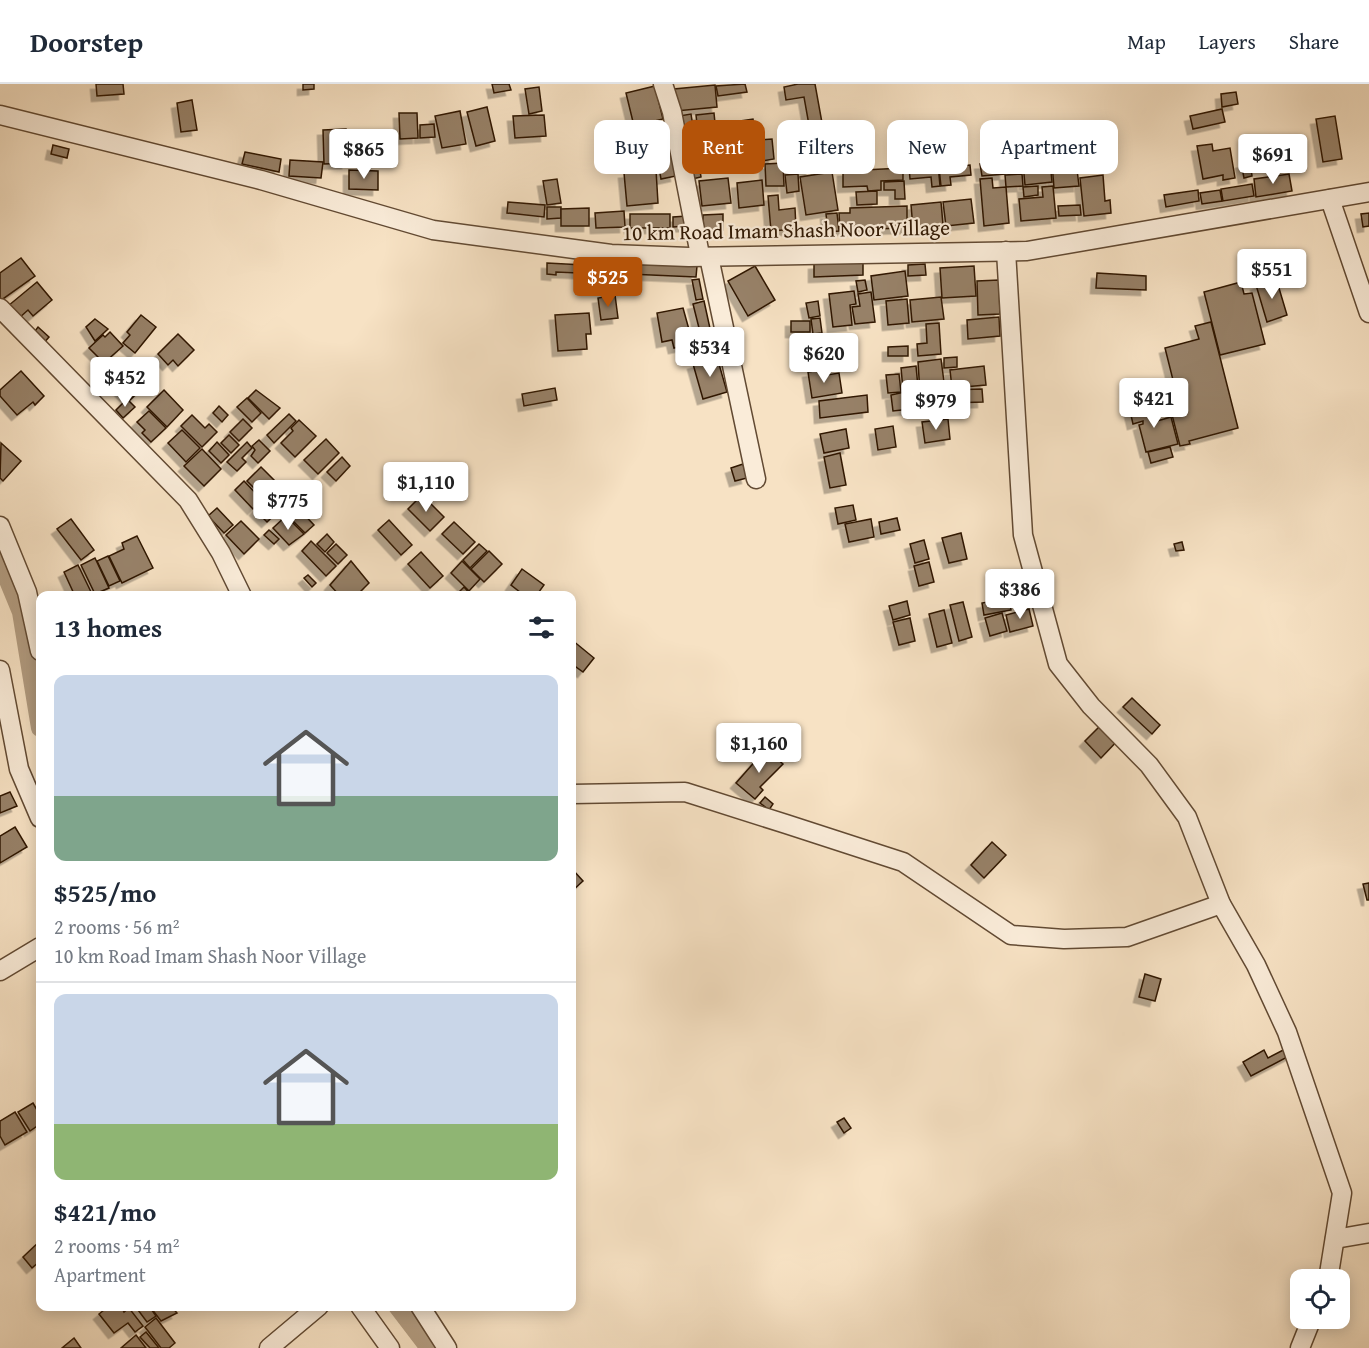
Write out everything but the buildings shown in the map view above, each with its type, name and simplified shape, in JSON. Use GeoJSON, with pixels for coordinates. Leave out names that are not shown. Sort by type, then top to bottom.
{"type":"FeatureCollection","features":[{"type":"Feature","properties":{"kind":"street"},"geometry":{"type":"LineString","coordinates":[[663,84],[672,112],[756,479]]}},
{"type":"Feature","properties":{"kind":"street","name":"10 km Road Imam Shash Noor Village"},"geometry":{"type":"LineString","coordinates":[[0,115],[261,180],[433,230],[611,254],[704,256],[1027,250],[1369,192]]}},
{"type":"Feature","properties":{"kind":"street"},"geometry":{"type":"LineString","coordinates":[[1330,199],[1369,312]]}},
{"type":"Feature","properties":{"kind":"street"},"geometry":{"type":"LineString","coordinates":[[1006,250],[1023,535],[1058,664],[1091,706],[1149,765],[1187,817],[1221,904],[1256,965],[1287,1032],[1342,1193],[1330,1269]]}},
{"type":"Feature","properties":{"kind":"street"},"geometry":{"type":"LineString","coordinates":[[0,308],[188,500],[221,553],[240,591]]}},
{"type":"Feature","properties":{"kind":"street"},"geometry":{"type":"LineString","coordinates":[[0,526],[27,592],[36,633]]}},
{"type":"Feature","properties":{"kind":"street"},"geometry":{"type":"LineString","coordinates":[[0,670],[19,770],[36,809]]}},
{"type":"Feature","properties":{"kind":"street"},"geometry":{"type":"LineString","coordinates":[[576,794],[685,792],[786,824],[903,862],[1011,935],[1064,939],[1127,937],[1221,904]]}},
{"type":"Feature","properties":{"kind":"street"},"geometry":{"type":"LineString","coordinates":[[0,971],[36,949]]}},
{"type":"Feature","properties":{"kind":"street"},"geometry":{"type":"LineString","coordinates":[[1335,1239],[1369,1233]]}},
{"type":"Feature","properties":{"kind":"street"},"geometry":{"type":"LineString","coordinates":[[268,1348],[313,1311]]}},
{"type":"Feature","properties":{"kind":"street"},"geometry":{"type":"LineString","coordinates":[[364,1311],[390,1348]]}},
{"type":"Feature","properties":{"kind":"street"},"geometry":{"type":"LineString","coordinates":[[423,1311],[447,1348]]}},
{"type":"Feature","properties":{"kind":"street"},"geometry":{"type":"LineString","coordinates":[[1299,1348],[1307,1329]]}},
{"type":"Feature","properties":{"kind":"waterway"},"geometry":{"type":"LineString","coordinates":[[0,561],[21,612],[36,704]]}},
{"type":"Feature","properties":{"kind":"waterway"},"geometry":{"type":"LineString","coordinates":[[401,1311],[429,1348]]}}]}
